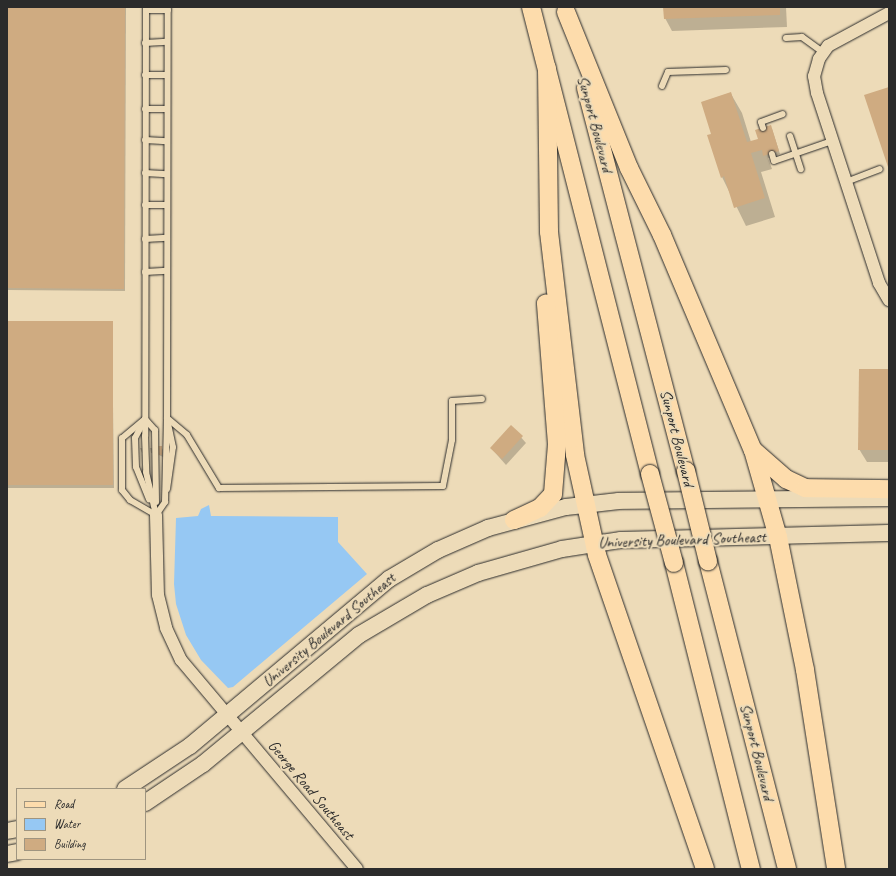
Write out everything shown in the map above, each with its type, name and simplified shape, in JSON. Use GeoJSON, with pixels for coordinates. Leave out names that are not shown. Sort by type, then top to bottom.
{"type":"FeatureCollection","features":[{"type":"Feature","properties":{"kind":"main road","name":"Sunport Boulevard"},"geometry":{"type":"LineString","coordinates":[[531,7],[751,869]]}},
{"type":"Feature","properties":{"kind":"main road","name":"Sunport Boulevard"},"geometry":{"type":"LineString","coordinates":[[565,9],[686,471],[787,869]]}},
{"type":"Feature","properties":{"kind":"main road"},"geometry":{"type":"LineString","coordinates":[[565,9],[629,168],[662,235],[753,450],[778,537],[805,670],[836,869]]}},
{"type":"Feature","properties":{"kind":"main road"},"geometry":{"type":"LineString","coordinates":[[547,68],[549,232],[575,455],[594,544],[705,869]]}},
{"type":"Feature","properties":{"kind":"main road"},"geometry":{"type":"LineString","coordinates":[[514,520],[540,508],[547,502],[553,494],[556,475],[557,444],[543,272],[549,232]]}},
{"type":"Feature","properties":{"kind":"main road"},"geometry":{"type":"LineString","coordinates":[[753,450],[786,479],[805,488],[889,489]]}},
{"type":"Feature","properties":{"kind":"main road","name":"University Boulevard Southeast"},"geometry":{"type":"LineString","coordinates":[[127,788],[168,763],[389,578],[438,550],[514,520],[586,504],[645,500],[767,501],[889,498]]}},
{"type":"Feature","properties":{"kind":"main road","name":"University Boulevard Southeast"},"geometry":{"type":"LineString","coordinates":[[146,802],[180,781],[240,733],[338,650],[409,604],[450,584],[505,563],[594,544],[650,538],[778,537],[889,532]]}},
{"type":"Feature","properties":{"kind":"street"},"geometry":{"type":"LineString","coordinates":[[889,13],[834,41],[823,52],[816,67],[815,85],[879,283],[889,300]]}},
{"type":"Feature","properties":{"kind":"street","name":"George Road Southeast"},"geometry":{"type":"LineString","coordinates":[[156,515],[156,577],[166,628],[181,660],[240,733],[357,869]]}},
{"type":"Feature","properties":{"kind":"lane"},"geometry":{"type":"LineString","coordinates":[[146,8],[168,8],[165,502],[156,515],[146,472],[145,43],[146,8]]}},
{"type":"Feature","properties":{"kind":"lane"},"geometry":{"type":"LineString","coordinates":[[786,38],[802,37],[823,52]]}},
{"type":"Feature","properties":{"kind":"lane"},"geometry":{"type":"LineString","coordinates":[[145,43],[167,42]]}},
{"type":"Feature","properties":{"kind":"lane"},"geometry":{"type":"LineString","coordinates":[[662,86],[668,72],[726,70]]}},
{"type":"Feature","properties":{"kind":"lane"},"geometry":{"type":"LineString","coordinates":[[145,75],[167,75]]}},
{"type":"Feature","properties":{"kind":"lane"},"geometry":{"type":"LineString","coordinates":[[145,109],[167,109]]}},
{"type":"Feature","properties":{"kind":"lane"},"geometry":{"type":"LineString","coordinates":[[763,128],[761,122],[783,114]]}},
{"type":"Feature","properties":{"kind":"lane"},"geometry":{"type":"LineString","coordinates":[[790,136],[801,169]]}},
{"type":"Feature","properties":{"kind":"lane"},"geometry":{"type":"LineString","coordinates":[[145,140],[167,140]]}},
{"type":"Feature","properties":{"kind":"lane"},"geometry":{"type":"LineString","coordinates":[[772,154],[774,161],[832,141]]}},
{"type":"Feature","properties":{"kind":"lane"},"geometry":{"type":"LineString","coordinates":[[846,182],[880,169]]}},
{"type":"Feature","properties":{"kind":"lane"},"geometry":{"type":"LineString","coordinates":[[145,173],[167,174]]}},
{"type":"Feature","properties":{"kind":"lane"},"geometry":{"type":"LineString","coordinates":[[145,205],[167,205]]}},
{"type":"Feature","properties":{"kind":"lane"},"geometry":{"type":"LineString","coordinates":[[145,239],[167,238]]}},
{"type":"Feature","properties":{"kind":"lane"},"geometry":{"type":"LineString","coordinates":[[145,272],[167,271]]}},
{"type":"Feature","properties":{"kind":"lane"},"geometry":{"type":"LineString","coordinates":[[166,418],[187,435],[219,488],[443,486],[452,440],[452,401],[482,399]]}},
{"type":"Feature","properties":{"kind":"lane"},"geometry":{"type":"LineString","coordinates":[[145,419],[155,430],[156,515]]}},
{"type":"Feature","properties":{"kind":"lane"},"geometry":{"type":"LineString","coordinates":[[145,419],[135,438],[136,467],[156,515]]}},
{"type":"Feature","properties":{"kind":"lane"},"geometry":{"type":"LineString","coordinates":[[145,419],[122,438],[122,490],[130,500],[156,515]]}},
{"type":"Feature","properties":{"kind":"water"},"geometry":{"type":"Polygon","coordinates":[[[209,505],[211,516],[338,517],[338,542],[367,574],[233,687],[228,688],[201,660],[186,635],[176,604],[174,584],[176,518],[198,516],[201,509],[209,505]]]}},
{"type":"Feature","properties":{"kind":"building"},"geometry":{"type":"Polygon","coordinates":[[[7,7],[125,7],[124,289],[7,288],[7,7]]]}},
{"type":"Feature","properties":{"kind":"building"},"geometry":{"type":"Polygon","coordinates":[[[663,7],[780,7],[780,15],[664,19],[663,7]]]}},
{"type":"Feature","properties":{"kind":"building"},"geometry":{"type":"Polygon","coordinates":[[[889,87],[889,170],[864,95],[889,87]]]}},
{"type":"Feature","properties":{"kind":"building"},"geometry":{"type":"Polygon","coordinates":[[[731,92],[747,142],[758,139],[755,130],[771,125],[779,151],[763,156],[762,150],[751,153],[765,198],[734,208],[724,176],[721,178],[707,135],[711,134],[701,102],[731,92]]]}},
{"type":"Feature","properties":{"kind":"building"},"geometry":{"type":"Polygon","coordinates":[[[7,321],[113,321],[113,485],[7,485],[7,321]]]}},
{"type":"Feature","properties":{"kind":"building"},"geometry":{"type":"Polygon","coordinates":[[[859,369],[889,369],[889,450],[858,450],[859,369]]]}},
{"type":"Feature","properties":{"kind":"building"},"geometry":{"type":"Polygon","coordinates":[[[511,425],[523,436],[502,459],[490,448],[511,425]]]}},
{"type":"Feature","properties":{"kind":"building"},"geometry":{"type":"Polygon","coordinates":[[[158,446],[162,446],[162,455],[158,455],[158,446]]]}}]}
